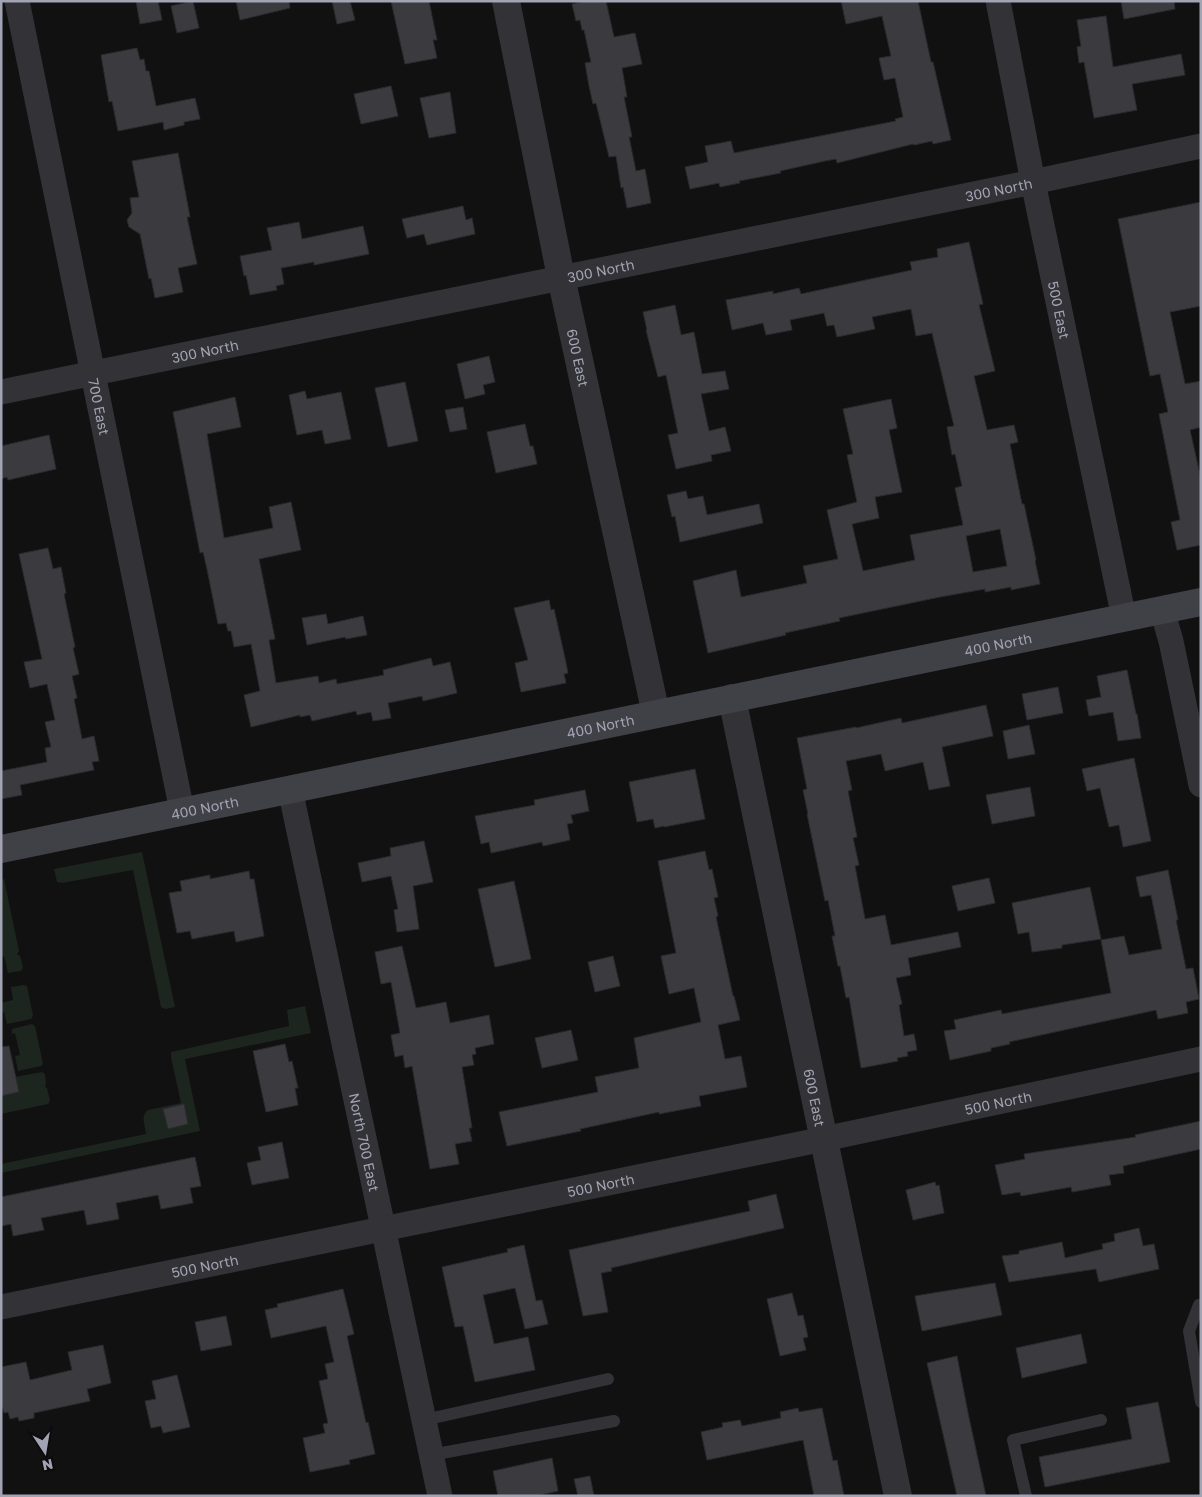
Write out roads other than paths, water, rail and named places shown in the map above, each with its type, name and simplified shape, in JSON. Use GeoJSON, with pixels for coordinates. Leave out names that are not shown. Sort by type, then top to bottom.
{"type":"FeatureCollection","features":[{"type":"Feature","properties":{"kind":"main road","name":"400 North"},"geometry":{"type":"LineString","coordinates":[[1,849],[1201,602]]}},
{"type":"Feature","properties":{"kind":"street","name":"700 East"},"geometry":{"type":"LineString","coordinates":[[16,1],[94,374],[182,811]]}},
{"type":"Feature","properties":{"kind":"street","name":"600 East"},"geometry":{"type":"LineString","coordinates":[[506,1],[561,277],[656,714]]}},
{"type":"Feature","properties":{"kind":"street","name":"500 East"},"geometry":{"type":"LineString","coordinates":[[998,1],[1033,182],[1124,618]]}},
{"type":"Feature","properties":{"kind":"street","name":"300 North"},"geometry":{"type":"LineString","coordinates":[[1,392],[1033,182],[1201,146]]}},
{"type":"Feature","properties":{"kind":"street"},"geometry":{"type":"LineString","coordinates":[[1162,610],[1171,641],[1201,785]]}},
{"type":"Feature","properties":{"kind":"street","name":"600 East"},"geometry":{"type":"LineString","coordinates":[[732,698],[898,1496]]}},
{"type":"Feature","properties":{"kind":"street","name":"North 700 East"},"geometry":{"type":"LineString","coordinates":[[290,789],[440,1496]]}},
{"type":"Feature","properties":{"kind":"street","name":"500 North"},"geometry":{"type":"LineString","coordinates":[[1,1306],[824,1139],[1201,1059]]}},
{"type":"Feature","properties":{"kind":"lane"},"geometry":{"type":"LineString","coordinates":[[1201,1305],[1199,1305],[1189,1331],[1201,1402]]}},
{"type":"Feature","properties":{"kind":"lane"},"geometry":{"type":"LineString","coordinates":[[424,1420],[608,1379]]}},
{"type":"Feature","properties":{"kind":"lane"},"geometry":{"type":"LineString","coordinates":[[431,1456],[614,1420]]}},
{"type":"Feature","properties":{"kind":"lane"},"geometry":{"type":"LineString","coordinates":[[1026,1496],[1013,1440],[1101,1420]]}}]}
